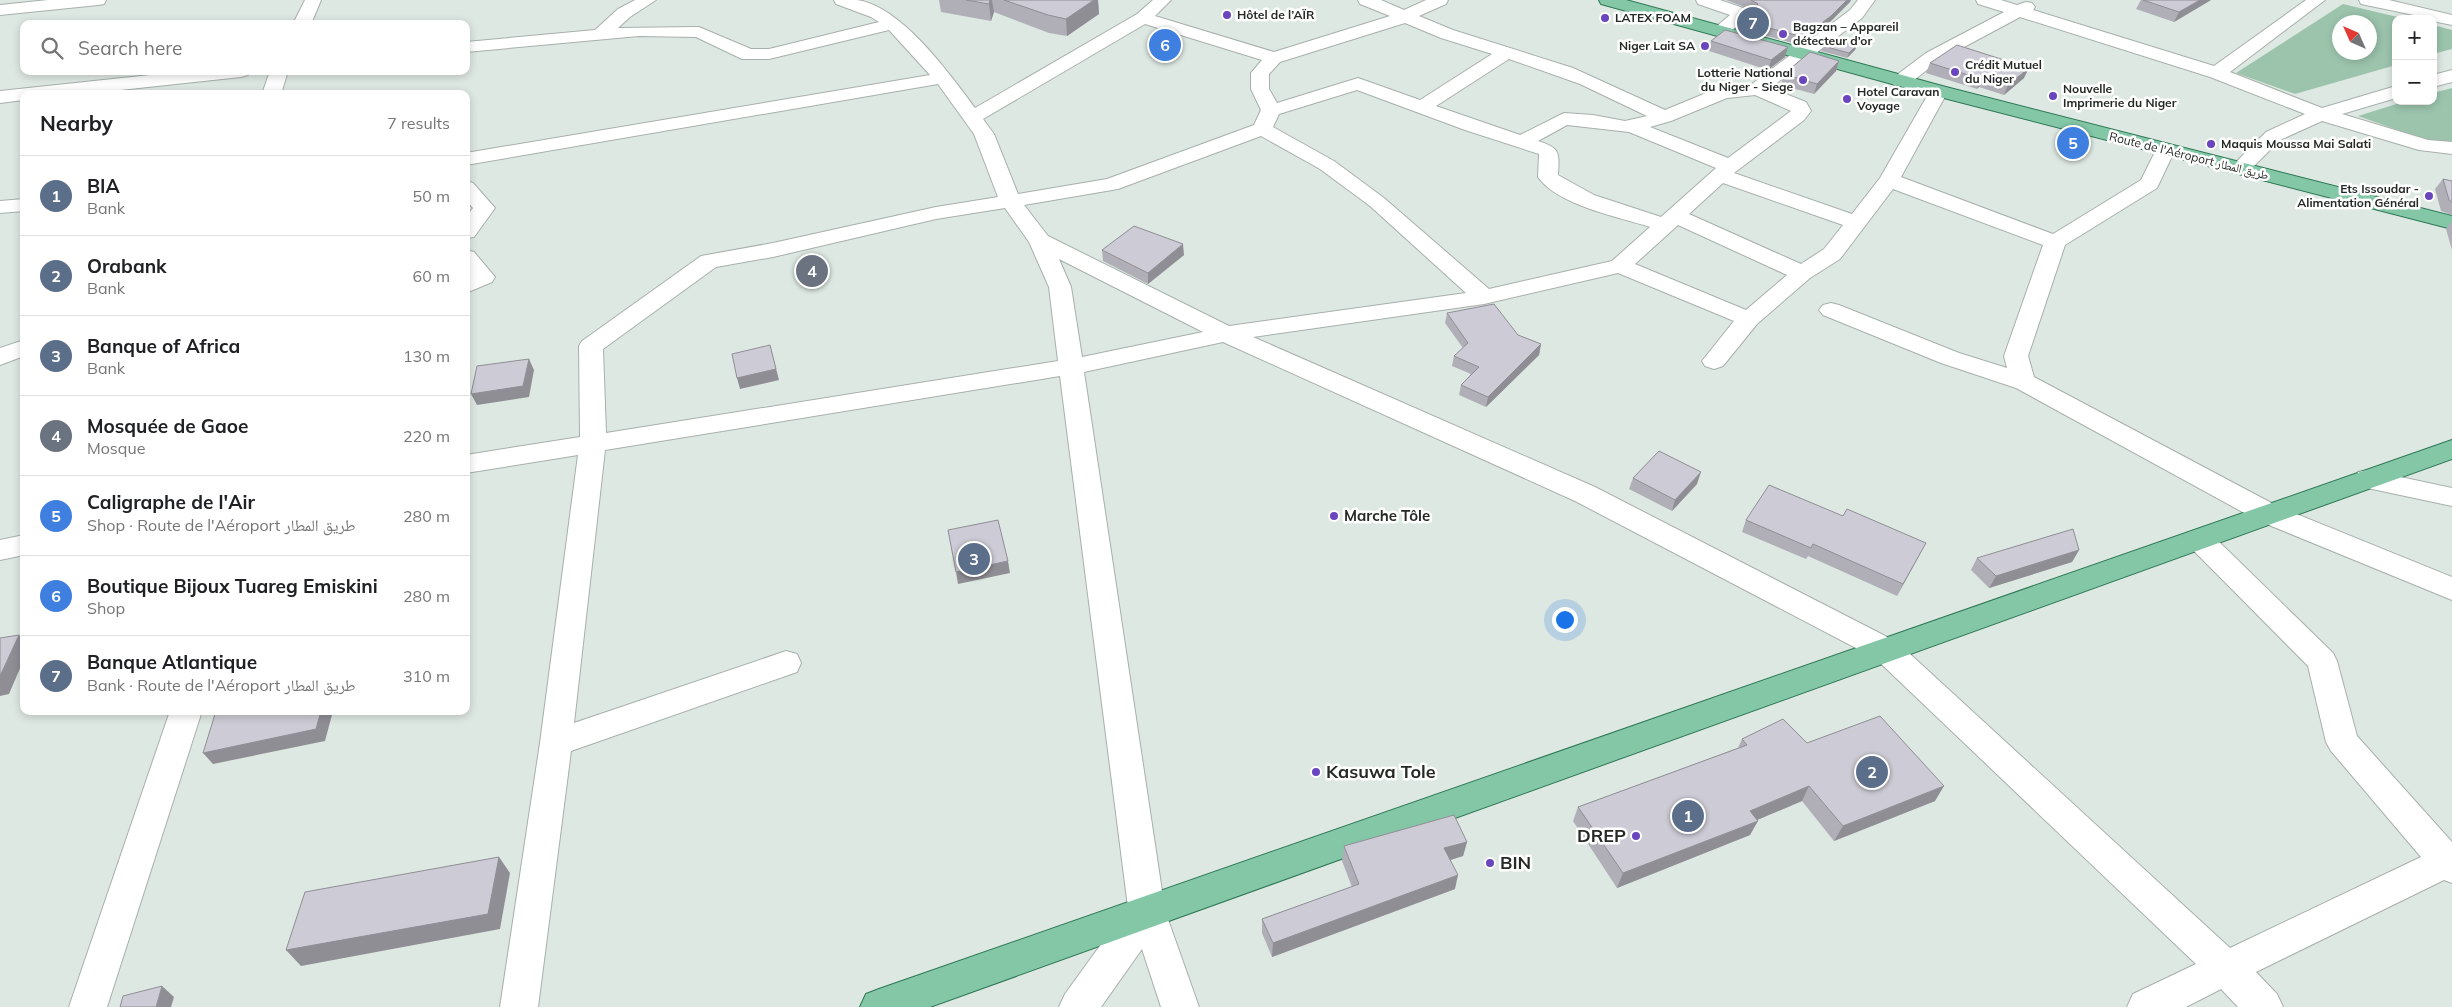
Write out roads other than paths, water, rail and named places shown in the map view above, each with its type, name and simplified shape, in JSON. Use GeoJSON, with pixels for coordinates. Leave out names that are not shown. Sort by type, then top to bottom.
{"type":"FeatureCollection","features":[{"type":"Feature","properties":{"kind":"main road","name":"Route de l'Aéroport طريق المطار"},"geometry":{"type":"LineString","coordinates":[[1607,0],[1901,81],[2452,223]]}},
{"type":"Feature","properties":{"kind":"main road"},"geometry":{"type":"LineString","coordinates":[[879,1007],[2452,449]]}},
{"type":"Feature","properties":{"kind":"street"},"geometry":{"type":"LineString","coordinates":[[0,10],[98,0]]}},
{"type":"Feature","properties":{"kind":"street"},"geometry":{"type":"LineString","coordinates":[[304,20],[313,0]]}},
{"type":"Feature","properties":{"kind":"street"},"geometry":{"type":"LineString","coordinates":[[602,33],[624,13],[648,0]]}},
{"type":"Feature","properties":{"kind":"street"},"geometry":{"type":"LineString","coordinates":[[842,0],[878,13],[893,24],[943,78],[984,134],[1010,202],[1040,241],[1060,287],[1148,911],[1180,1007]]}},
{"type":"Feature","properties":{"kind":"street"},"geometry":{"type":"LineString","coordinates":[[972,118],[1102,40],[1143,18],[1164,0]]}},
{"type":"Feature","properties":{"kind":"street"},"geometry":{"type":"LineString","coordinates":[[1366,0],[1404,17],[1506,53],[1545,63],[1636,102],[1664,117]]}},
{"type":"Feature","properties":{"kind":"street"},"geometry":{"type":"LineString","coordinates":[[1440,0],[1404,17],[1274,58],[1260,73],[1260,89],[1266,119],[1377,202],[1484,297]]}},
{"type":"Feature","properties":{"kind":"street"},"geometry":{"type":"LineString","coordinates":[[1704,0],[1743,14],[1720,31]]}},
{"type":"Feature","properties":{"kind":"street"},"geometry":{"type":"LineString","coordinates":[[1756,90],[1856,14],[1867,0]]}},
{"type":"Feature","properties":{"kind":"street"},"geometry":{"type":"LineString","coordinates":[[1984,0],[2217,73],[2321,114],[2426,146],[2452,148]]}},
{"type":"Feature","properties":{"kind":"street"},"geometry":{"type":"LineString","coordinates":[[1901,81],[1932,57],[2041,0]]}},
{"type":"Feature","properties":{"kind":"street"},"geometry":{"type":"LineString","coordinates":[[2217,73],[2317,0]]}},
{"type":"Feature","properties":{"kind":"street"},"geometry":{"type":"LineString","coordinates":[[2367,0],[2429,15]]}},
{"type":"Feature","properties":{"kind":"street"},"geometry":{"type":"LineString","coordinates":[[2434,15],[2450,0]]}},
{"type":"Feature","properties":{"kind":"street"},"geometry":{"type":"LineString","coordinates":[[2437,17],[2452,20]]}},
{"type":"Feature","properties":{"kind":"street"},"geometry":{"type":"LineString","coordinates":[[1143,18],[1274,58]]}},
{"type":"Feature","properties":{"kind":"street"},"geometry":{"type":"LineString","coordinates":[[470,47],[602,33],[639,31],[699,32],[748,55],[769,54],[893,24]]}},
{"type":"Feature","properties":{"kind":"street"},"geometry":{"type":"LineString","coordinates":[[1422,107],[1506,53]]}},
{"type":"Feature","properties":{"kind":"street"},"geometry":{"type":"LineString","coordinates":[[66,90],[204,75]]}},
{"type":"Feature","properties":{"kind":"street"},"geometry":{"type":"LineString","coordinates":[[272,90],[278,75]]}},
{"type":"Feature","properties":{"kind":"street"},"geometry":{"type":"LineString","coordinates":[[2437,80],[2452,76]]}},
{"type":"Feature","properties":{"kind":"street"},"geometry":{"type":"LineString","coordinates":[[470,159],[943,78]]}},
{"type":"Feature","properties":{"kind":"street"},"geometry":{"type":"LineString","coordinates":[[519,1007],[556,743],[593,442],[591,346],[709,261],[773,250],[936,213],[1111,185],[1295,105],[1344,87],[1358,84],[1472,126],[1546,150],[1549,154],[1548,177],[1555,184],[1592,201],[1670,220],[1802,273]]}},
{"type":"Feature","properties":{"kind":"street"},"geometry":{"type":"LineString","coordinates":[[470,463],[593,442],[1070,367],[1226,334],[1484,297],[1620,266],[1725,170],[1801,111],[1799,106],[1756,90],[1723,93],[1664,117],[1625,127],[1592,121],[1564,119],[1522,142]]}},
{"type":"Feature","properties":{"kind":"street"},"geometry":{"type":"LineString","coordinates":[[1714,362],[1749,318],[1771,302],[1802,273],[1832,254],[1889,180],[1939,91]]}},
{"type":"Feature","properties":{"kind":"street"},"geometry":{"type":"LineString","coordinates":[[2241,168],[2273,136],[2321,114],[2392,93]]}},
{"type":"Feature","properties":{"kind":"street"},"geometry":{"type":"LineString","coordinates":[[0,97],[20,94]]}},
{"type":"Feature","properties":{"kind":"street"},"geometry":{"type":"LineString","coordinates":[[1631,126],[1725,170],[1855,222]]}},
{"type":"Feature","properties":{"kind":"street"},"geometry":{"type":"LineString","coordinates":[[2024,382],[2016,356],[2055,242],[2150,184],[2165,150]]}},
{"type":"Feature","properties":{"kind":"street"},"geometry":{"type":"LineString","coordinates":[[1889,180],[1967,211],[2055,242]]}},
{"type":"Feature","properties":{"kind":"street"},"geometry":{"type":"LineString","coordinates":[[470,192],[484,208],[470,227]]}},
{"type":"Feature","properties":{"kind":"street"},"geometry":{"type":"LineString","coordinates":[[0,207],[20,205]]}},
{"type":"Feature","properties":{"kind":"street"},"geometry":{"type":"LineString","coordinates":[[1040,241],[1226,334],[1585,494],[1886,650],[2227,969],[2264,1007]]}},
{"type":"Feature","properties":{"kind":"street"},"geometry":{"type":"LineString","coordinates":[[470,261],[484,277],[470,284]]}},
{"type":"Feature","properties":{"kind":"street"},"geometry":{"type":"LineString","coordinates":[[1620,266],[1749,318]]}},
{"type":"Feature","properties":{"kind":"street"},"geometry":{"type":"LineString","coordinates":[[1831,310],[1950,358],[2024,382],[2269,514],[2452,589]]}},
{"type":"Feature","properties":{"kind":"street"},"geometry":{"type":"LineString","coordinates":[[0,357],[20,349]]}},
{"type":"Feature","properties":{"kind":"street"},"geometry":{"type":"LineString","coordinates":[[2368,478],[2452,497]]}},
{"type":"Feature","properties":{"kind":"street"},"geometry":{"type":"LineString","coordinates":[[2146,1007],[2449,865],[2342,742],[2322,661],[2199,539]]}},
{"type":"Feature","properties":{"kind":"street"},"geometry":{"type":"LineString","coordinates":[[0,550],[20,546]]}},
{"type":"Feature","properties":{"kind":"street"},"geometry":{"type":"LineString","coordinates":[[556,743],[786,663]]}},
{"type":"Feature","properties":{"kind":"street"},"geometry":{"type":"LineString","coordinates":[[88,1007],[185,715]]}},
{"type":"Feature","properties":{"kind":"street"},"geometry":{"type":"LineString","coordinates":[[1078,1007],[1148,911]]}},
{"type":"Feature","properties":{"kind":"place","name":"Hôtel de l’AÏR"},"geometry":{"type":"Point","coordinates":[1227,15]}},
{"type":"Feature","properties":{"kind":"place","name":"LATEX FOAM"},"geometry":{"type":"Point","coordinates":[1605,18]}},
{"type":"Feature","properties":{"kind":"place","name":"Banque Atlantique"},"geometry":{"type":"Point","coordinates":[1753,23]}},
{"type":"Feature","properties":{"kind":"place","name":"Bagzan – Appareil détecteur d’or"},"geometry":{"type":"Point","coordinates":[1783,34]}},
{"type":"Feature","properties":{"kind":"place","name":"Boutique Bijoux Tuareg Emiskini"},"geometry":{"type":"Point","coordinates":[1165,45]}},
{"type":"Feature","properties":{"kind":"place","name":"Niger Lait SA"},"geometry":{"type":"Point","coordinates":[1705,46]}},
{"type":"Feature","properties":{"kind":"place","name":"Crédit Mutuel du Niger"},"geometry":{"type":"Point","coordinates":[1955,72]}},
{"type":"Feature","properties":{"kind":"place","name":"Lotterie National du Niger - Siege"},"geometry":{"type":"Point","coordinates":[1803,80]}},
{"type":"Feature","properties":{"kind":"place","name":"Nouvelle Imprimerie du Niger"},"geometry":{"type":"Point","coordinates":[2053,96]}},
{"type":"Feature","properties":{"kind":"place","name":"Hotel Caravan Voyage"},"geometry":{"type":"Point","coordinates":[1847,99]}},
{"type":"Feature","properties":{"kind":"place","name":"Caligraphe de l'Air"},"geometry":{"type":"Point","coordinates":[2073,143]}},
{"type":"Feature","properties":{"kind":"place","name":"Maquis Moussa Mai Salati"},"geometry":{"type":"Point","coordinates":[2211,144]}},
{"type":"Feature","properties":{"kind":"place","name":"Ets Issoudar - Alimentation Général"},"geometry":{"type":"Point","coordinates":[2429,196]}},
{"type":"Feature","properties":{"kind":"place","name":"Mosquée de Gaoe"},"geometry":{"type":"Point","coordinates":[812,271]}},
{"type":"Feature","properties":{"kind":"place","name":"Marche Tôle"},"geometry":{"type":"Point","coordinates":[1334,516]}},
{"type":"Feature","properties":{"kind":"place","name":"Banque of Africa"},"geometry":{"type":"Point","coordinates":[974,559]}},
{"type":"Feature","properties":{"kind":"place","name":"Kasuwa Tole"},"geometry":{"type":"Point","coordinates":[1316,772]}},
{"type":"Feature","properties":{"kind":"place","name":"Orabank"},"geometry":{"type":"Point","coordinates":[1872,772]}},
{"type":"Feature","properties":{"kind":"place","name":"BIA"},"geometry":{"type":"Point","coordinates":[1688,816]}},
{"type":"Feature","properties":{"kind":"place","name":"DREP"},"geometry":{"type":"Point","coordinates":[1636,836]}},
{"type":"Feature","properties":{"kind":"place","name":"BIN"},"geometry":{"type":"Point","coordinates":[1490,863]}}]}
